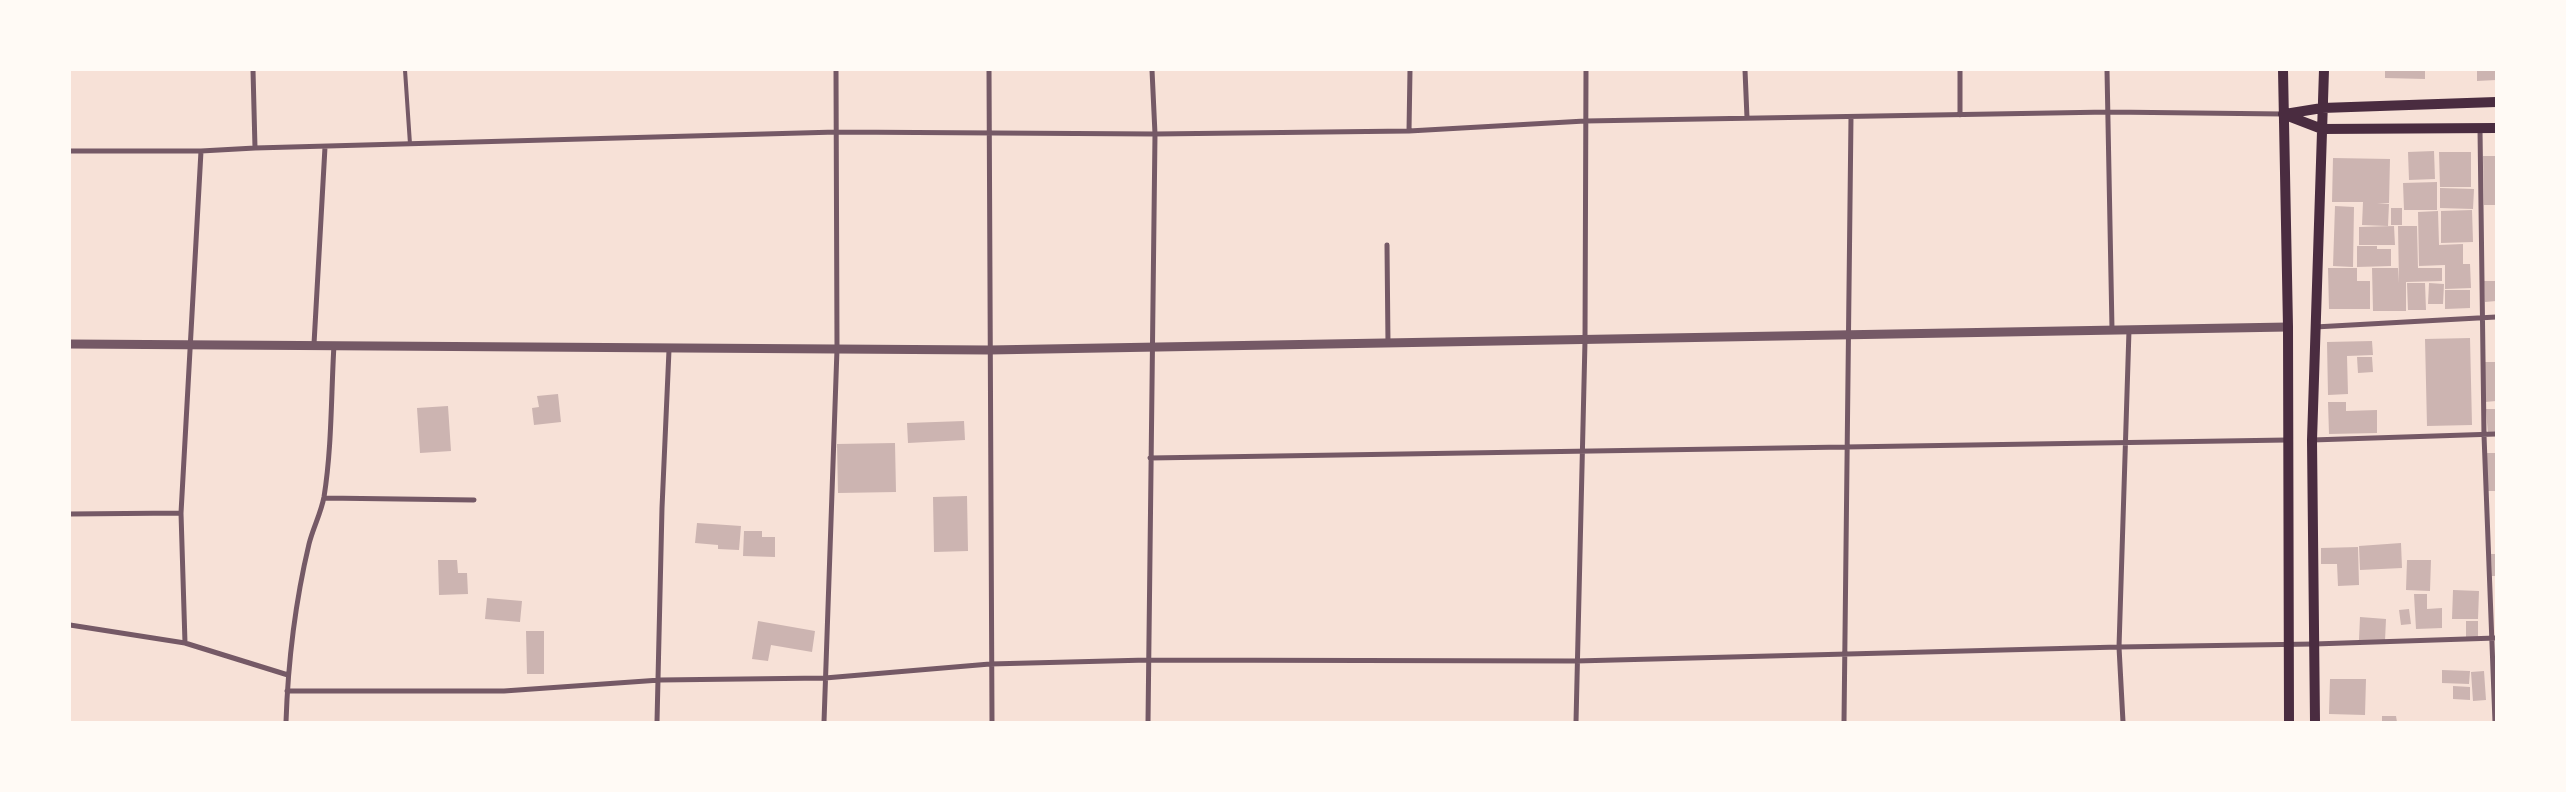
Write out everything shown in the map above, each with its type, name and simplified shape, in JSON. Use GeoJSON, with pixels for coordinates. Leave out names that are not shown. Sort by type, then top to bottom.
{"type":"FeatureCollection","features":[{"type":"Feature","properties":{"kind":"main road"},"geometry":{"type":"LineString","coordinates":[[2283,70],[2288,327],[2289,722]]}},
{"type":"Feature","properties":{"kind":"main road"},"geometry":{"type":"LineString","coordinates":[[2315,722],[2312,440],[2324,70]]}},
{"type":"Feature","properties":{"kind":"main road"},"geometry":{"type":"LineString","coordinates":[[2283,114],[2322,108],[2496,102]]}},
{"type":"Feature","properties":{"kind":"main road"},"geometry":{"type":"LineString","coordinates":[[2283,114],[2322,129],[2496,128]]}},
{"type":"Feature","properties":{"kind":"street"},"geometry":{"type":"LineString","coordinates":[[253,70],[255,148]]}},
{"type":"Feature","properties":{"kind":"street"},"geometry":{"type":"LineString","coordinates":[[824,722],[837,349],[836,70]]}},
{"type":"Feature","properties":{"kind":"street"},"geometry":{"type":"LineString","coordinates":[[989,70],[990,664],[992,722]]}},
{"type":"Feature","properties":{"kind":"street"},"geometry":{"type":"LineString","coordinates":[[1148,722],[1155,134],[1152,70]]}},
{"type":"Feature","properties":{"kind":"street"},"geometry":{"type":"LineString","coordinates":[[1409,130],[1410,70]]}},
{"type":"Feature","properties":{"kind":"street"},"geometry":{"type":"LineString","coordinates":[[1576,722],[1576,661],[1586,341],[1584,120],[1586,70]]}},
{"type":"Feature","properties":{"kind":"street"},"geometry":{"type":"LineString","coordinates":[[1745,70],[1748,118]]}},
{"type":"Feature","properties":{"kind":"street"},"geometry":{"type":"LineString","coordinates":[[1960,70],[1960,115]]}},
{"type":"Feature","properties":{"kind":"street"},"geometry":{"type":"LineString","coordinates":[[2108,70],[2112,329]]}},
{"type":"Feature","properties":{"kind":"street"},"geometry":{"type":"LineString","coordinates":[[70,152],[201,152],[255,148],[837,132],[1155,134],[1409,130],[1584,120],[2109,112],[2283,114]]}},
{"type":"Feature","properties":{"kind":"street"},"geometry":{"type":"LineString","coordinates":[[1844,722],[1850,117]]}},
{"type":"Feature","properties":{"kind":"street"},"geometry":{"type":"LineString","coordinates":[[2480,129],[2484,317],[2484,435],[2494,638],[2495,722]]}},
{"type":"Feature","properties":{"kind":"street"},"geometry":{"type":"LineString","coordinates":[[314,344],[324,147]]}},
{"type":"Feature","properties":{"kind":"street"},"geometry":{"type":"LineString","coordinates":[[185,643],[182,513],[201,152]]}},
{"type":"Feature","properties":{"kind":"street"},"geometry":{"type":"LineString","coordinates":[[1387,245],[1388,344]]}},
{"type":"Feature","properties":{"kind":"street"},"geometry":{"type":"LineString","coordinates":[[2315,327],[2496,317]]}},
{"type":"Feature","properties":{"kind":"street"},"geometry":{"type":"LineString","coordinates":[[70,344],[334,344],[669,350],[990,350],[1586,341],[1849,334],[2288,327]]}},
{"type":"Feature","properties":{"kind":"street"},"geometry":{"type":"LineString","coordinates":[[2122,722],[2119,646],[2129,330]]}},
{"type":"Feature","properties":{"kind":"street"},"geometry":{"type":"LineString","coordinates":[[286,722],[288,675],[297,600],[310,544],[324,498],[334,344]]}},
{"type":"Feature","properties":{"kind":"street"},"geometry":{"type":"LineString","coordinates":[[657,722],[660,680],[662,508],[669,350]]}},
{"type":"Feature","properties":{"kind":"street"},"geometry":{"type":"LineString","coordinates":[[2312,440],[2496,434]]}},
{"type":"Feature","properties":{"kind":"street"},"geometry":{"type":"LineString","coordinates":[[1150,458],[2287,440]]}},
{"type":"Feature","properties":{"kind":"street"},"geometry":{"type":"LineString","coordinates":[[324,498],[474,500]]}},
{"type":"Feature","properties":{"kind":"street"},"geometry":{"type":"LineString","coordinates":[[70,514],[182,513]]}},
{"type":"Feature","properties":{"kind":"street"},"geometry":{"type":"LineString","coordinates":[[70,625],[185,643],[288,675]]}},
{"type":"Feature","properties":{"kind":"street"},"geometry":{"type":"LineString","coordinates":[[287,691],[504,691],[660,680],[825,678],[990,664],[1148,660],[1576,661],[2494,638]]}},
{"type":"Feature","properties":{"kind":"lane"},"geometry":{"type":"LineString","coordinates":[[405,70],[410,144]]}},
{"type":"Feature","properties":{"kind":"building"},"geometry":{"type":"Polygon","coordinates":[[[2385,70],[2425,70],[2425,79],[2385,78],[2385,70]]]}},
{"type":"Feature","properties":{"kind":"building"},"geometry":{"type":"Polygon","coordinates":[[[2477,70],[2496,70],[2496,80],[2477,81],[2477,70]]]}},
{"type":"Feature","properties":{"kind":"building"},"geometry":{"type":"Polygon","coordinates":[[[2434,151],[2435,179],[2409,180],[2408,152],[2434,151]]]}},
{"type":"Feature","properties":{"kind":"building"},"geometry":{"type":"Polygon","coordinates":[[[2439,152],[2471,152],[2471,187],[2440,187],[2439,152]]]}},
{"type":"Feature","properties":{"kind":"building"},"geometry":{"type":"Polygon","coordinates":[[[2483,156],[2496,156],[2496,205],[2484,205],[2483,156]]]}},
{"type":"Feature","properties":{"kind":"building"},"geometry":{"type":"Polygon","coordinates":[[[2333,158],[2390,159],[2389,203],[2377,203],[2389,204],[2388,226],[2362,225],[2363,202],[2332,202],[2333,158]]]}},
{"type":"Feature","properties":{"kind":"building"},"geometry":{"type":"Polygon","coordinates":[[[2437,182],[2437,210],[2404,210],[2403,183],[2437,182]]]}},
{"type":"Feature","properties":{"kind":"building"},"geometry":{"type":"Polygon","coordinates":[[[2440,188],[2474,189],[2473,209],[2440,208],[2440,188]]]}},
{"type":"Feature","properties":{"kind":"building"},"geometry":{"type":"Polygon","coordinates":[[[2335,206],[2354,207],[2353,267],[2333,266],[2335,206]]]}},
{"type":"Feature","properties":{"kind":"building"},"geometry":{"type":"Polygon","coordinates":[[[2391,208],[2402,208],[2402,225],[2391,225],[2391,208]]]}},
{"type":"Feature","properties":{"kind":"building"},"geometry":{"type":"Polygon","coordinates":[[[2472,210],[2473,242],[2441,243],[2441,211],[2472,210]]]}},
{"type":"Feature","properties":{"kind":"building"},"geometry":{"type":"Polygon","coordinates":[[[2438,211],[2439,245],[2463,244],[2463,264],[2470,264],[2471,288],[2445,289],[2445,265],[2419,266],[2418,212],[2438,211]]]}},
{"type":"Feature","properties":{"kind":"building"},"geometry":{"type":"Polygon","coordinates":[[[2394,226],[2395,245],[2359,245],[2359,227],[2394,226]]]}},
{"type":"Feature","properties":{"kind":"building"},"geometry":{"type":"Polygon","coordinates":[[[2398,226],[2417,226],[2418,268],[2442,268],[2442,281],[2406,282],[2406,311],[2373,311],[2372,268],[2398,268],[2399,283],[2398,226]]]}},
{"type":"Feature","properties":{"kind":"building"},"geometry":{"type":"Polygon","coordinates":[[[2357,246],[2377,246],[2377,249],[2391,249],[2391,266],[2357,267],[2357,246]]]}},
{"type":"Feature","properties":{"kind":"building"},"geometry":{"type":"Polygon","coordinates":[[[2328,268],[2357,268],[2357,281],[2370,281],[2370,309],[2329,309],[2328,268]]]}},
{"type":"Feature","properties":{"kind":"building"},"geometry":{"type":"Polygon","coordinates":[[[2484,281],[2496,281],[2496,301],[2485,302],[2484,281]]]}},
{"type":"Feature","properties":{"kind":"building"},"geometry":{"type":"Polygon","coordinates":[[[2407,283],[2425,283],[2426,310],[2408,310],[2407,283]]]}},
{"type":"Feature","properties":{"kind":"building"},"geometry":{"type":"Polygon","coordinates":[[[2429,283],[2444,284],[2443,304],[2428,304],[2429,283]]]}},
{"type":"Feature","properties":{"kind":"building"},"geometry":{"type":"Polygon","coordinates":[[[2445,290],[2470,290],[2470,308],[2445,309],[2445,290]]]}},
{"type":"Feature","properties":{"kind":"building"},"geometry":{"type":"Polygon","coordinates":[[[2470,338],[2472,425],[2427,426],[2425,339],[2470,338]]]}},
{"type":"Feature","properties":{"kind":"building"},"geometry":{"type":"Polygon","coordinates":[[[2372,341],[2373,355],[2347,356],[2348,394],[2328,395],[2327,342],[2372,341]]]}},
{"type":"Feature","properties":{"kind":"building"},"geometry":{"type":"Polygon","coordinates":[[[2357,357],[2372,357],[2373,372],[2358,373],[2357,357]]]}},
{"type":"Feature","properties":{"kind":"building"},"geometry":{"type":"Polygon","coordinates":[[[2484,362],[2496,362],[2496,401],[2485,402],[2484,362]]]}},
{"type":"Feature","properties":{"kind":"building"},"geometry":{"type":"Polygon","coordinates":[[[558,394],[561,422],[534,425],[532,408],[539,407],[537,396],[558,394]]]}},
{"type":"Feature","properties":{"kind":"building"},"geometry":{"type":"Polygon","coordinates":[[[2328,402],[2346,402],[2346,411],[2377,410],[2377,433],[2329,434],[2328,402]]]}},
{"type":"Feature","properties":{"kind":"building"},"geometry":{"type":"Polygon","coordinates":[[[448,406],[451,451],[420,453],[417,408],[448,406]]]}},
{"type":"Feature","properties":{"kind":"building"},"geometry":{"type":"Polygon","coordinates":[[[2486,409],[2496,409],[2496,434],[2488,435],[2486,409]]]}},
{"type":"Feature","properties":{"kind":"building"},"geometry":{"type":"Polygon","coordinates":[[[964,421],[965,440],[908,443],[907,423],[964,421]]]}},
{"type":"Feature","properties":{"kind":"building"},"geometry":{"type":"Polygon","coordinates":[[[895,443],[896,492],[838,493],[837,444],[895,443]]]}},
{"type":"Feature","properties":{"kind":"building"},"geometry":{"type":"Polygon","coordinates":[[[2485,453],[2496,453],[2496,491],[2486,491],[2485,453]]]}},
{"type":"Feature","properties":{"kind":"building"},"geometry":{"type":"Polygon","coordinates":[[[967,496],[968,551],[934,552],[933,497],[967,496]]]}},
{"type":"Feature","properties":{"kind":"building"},"geometry":{"type":"Polygon","coordinates":[[[697,523],[741,526],[739,550],[718,549],[718,545],[695,543],[697,523]]]}},
{"type":"Feature","properties":{"kind":"building"},"geometry":{"type":"Polygon","coordinates":[[[744,531],[762,531],[762,537],[775,537],[775,557],[743,556],[744,531]]]}},
{"type":"Feature","properties":{"kind":"building"},"geometry":{"type":"Polygon","coordinates":[[[2401,543],[2402,568],[2360,570],[2359,546],[2401,543]]]}},
{"type":"Feature","properties":{"kind":"building"},"geometry":{"type":"Polygon","coordinates":[[[2358,547],[2359,585],[2338,586],[2337,564],[2321,564],[2321,548],[2358,547]]]}},
{"type":"Feature","properties":{"kind":"building"},"geometry":{"type":"Polygon","coordinates":[[[2491,554],[2496,554],[2496,576],[2492,576],[2491,554]]]}},
{"type":"Feature","properties":{"kind":"building"},"geometry":{"type":"Polygon","coordinates":[[[438,560],[457,560],[458,573],[467,573],[468,594],[439,595],[438,560]]]}},
{"type":"Feature","properties":{"kind":"building"},"geometry":{"type":"Polygon","coordinates":[[[2407,560],[2431,560],[2430,591],[2406,590],[2407,560]]]}},
{"type":"Feature","properties":{"kind":"building"},"geometry":{"type":"Polygon","coordinates":[[[2453,590],[2479,591],[2478,619],[2452,619],[2453,590]]]}},
{"type":"Feature","properties":{"kind":"building"},"geometry":{"type":"Polygon","coordinates":[[[2414,594],[2427,594],[2427,609],[2442,608],[2442,628],[2416,629],[2414,594]]]}},
{"type":"Feature","properties":{"kind":"building"},"geometry":{"type":"Polygon","coordinates":[[[487,598],[522,601],[520,622],[485,619],[487,598]]]}},
{"type":"Feature","properties":{"kind":"building"},"geometry":{"type":"Polygon","coordinates":[[[2409,609],[2411,624],[2401,625],[2399,610],[2409,609]]]}},
{"type":"Feature","properties":{"kind":"building"},"geometry":{"type":"Polygon","coordinates":[[[2360,617],[2386,619],[2385,641],[2359,640],[2360,617]]]}},
{"type":"Feature","properties":{"kind":"building"},"geometry":{"type":"Polygon","coordinates":[[[758,621],[815,631],[812,652],[771,645],[768,661],[752,659],[758,621]]]}},
{"type":"Feature","properties":{"kind":"building"},"geometry":{"type":"Polygon","coordinates":[[[2466,621],[2478,621],[2478,638],[2466,638],[2466,621]]]}},
{"type":"Feature","properties":{"kind":"building"},"geometry":{"type":"Polygon","coordinates":[[[526,631],[544,631],[544,674],[527,674],[526,631]]]}},
{"type":"Feature","properties":{"kind":"building"},"geometry":{"type":"Polygon","coordinates":[[[2442,670],[2470,671],[2469,684],[2442,683],[2442,670]]]}},
{"type":"Feature","properties":{"kind":"building"},"geometry":{"type":"Polygon","coordinates":[[[2484,671],[2486,700],[2473,701],[2471,672],[2484,671]]]}},
{"type":"Feature","properties":{"kind":"building"},"geometry":{"type":"Polygon","coordinates":[[[2330,679],[2366,679],[2365,715],[2329,714],[2330,679]]]}},
{"type":"Feature","properties":{"kind":"building"},"geometry":{"type":"Polygon","coordinates":[[[2453,686],[2470,687],[2470,700],[2453,699],[2453,686]]]}},
{"type":"Feature","properties":{"kind":"building"},"geometry":{"type":"Polygon","coordinates":[[[2382,716],[2396,716],[2397,722],[2382,722],[2382,716]]]}}]}
